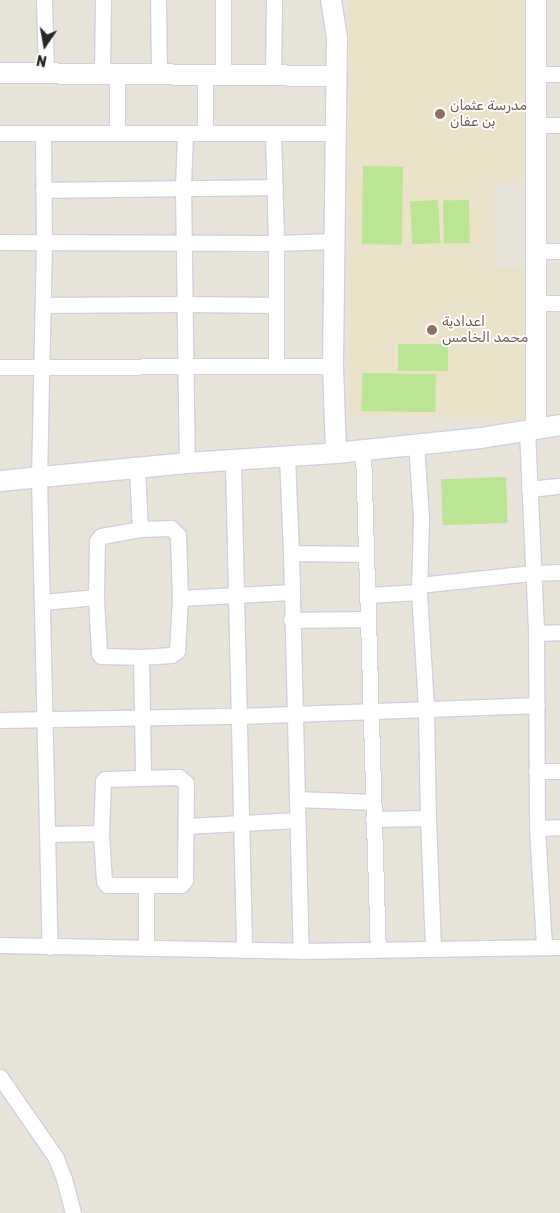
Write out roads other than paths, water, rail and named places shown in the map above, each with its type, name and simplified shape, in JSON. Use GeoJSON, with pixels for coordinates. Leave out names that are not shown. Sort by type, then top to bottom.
{"type":"FeatureCollection","features":[{"type":"Feature","properties":{"kind":"street"},"geometry":{"type":"LineString","coordinates":[[44,0],[46,73]]}},
{"type":"Feature","properties":{"kind":"street"},"geometry":{"type":"LineString","coordinates":[[102,0],[117,133]]}},
{"type":"Feature","properties":{"kind":"street"},"geometry":{"type":"LineString","coordinates":[[158,0],[159,74]]}},
{"type":"Feature","properties":{"kind":"street"},"geometry":{"type":"LineString","coordinates":[[205,133],[223,0]]}},
{"type":"Feature","properties":{"kind":"street"},"geometry":{"type":"LineString","coordinates":[[273,75],[274,0]]}},
{"type":"Feature","properties":{"kind":"street"},"geometry":{"type":"LineString","coordinates":[[331,0],[336,37],[337,133],[333,366],[336,453]]}},
{"type":"Feature","properties":{"kind":"street"},"geometry":{"type":"LineString","coordinates":[[536,0],[536,303],[528,488],[536,633],[537,828],[544,946]]}},
{"type":"Feature","properties":{"kind":"street"},"geometry":{"type":"LineString","coordinates":[[0,73],[336,76]]}},
{"type":"Feature","properties":{"kind":"street"},"geometry":{"type":"LineString","coordinates":[[536,74],[560,74]]}},
{"type":"Feature","properties":{"kind":"street"},"geometry":{"type":"LineString","coordinates":[[535,125],[560,125]]}},
{"type":"Feature","properties":{"kind":"street"},"geometry":{"type":"LineString","coordinates":[[0,133],[337,133]]}},
{"type":"Feature","properties":{"kind":"street"},"geometry":{"type":"LineString","coordinates":[[273,133],[276,243],[276,366]]}},
{"type":"Feature","properties":{"kind":"street"},"geometry":{"type":"LineString","coordinates":[[43,134],[44,241],[39,478],[43,602],[43,718],[49,834],[50,947]]}},
{"type":"Feature","properties":{"kind":"street"},"geometry":{"type":"LineString","coordinates":[[185,134],[183,186],[187,463]]}},
{"type":"Feature","properties":{"kind":"street"},"geometry":{"type":"LineString","coordinates":[[43,190],[183,186],[275,187]]}},
{"type":"Feature","properties":{"kind":"street"},"geometry":{"type":"LineString","coordinates":[[0,242],[276,243],[334,241]]}},
{"type":"Feature","properties":{"kind":"street"},"geometry":{"type":"LineString","coordinates":[[536,251],[560,251]]}},
{"type":"Feature","properties":{"kind":"street"},"geometry":{"type":"LineString","coordinates":[[536,303],[560,303]]}},
{"type":"Feature","properties":{"kind":"street"},"geometry":{"type":"LineString","coordinates":[[43,306],[276,305]]}},
{"type":"Feature","properties":{"kind":"street"},"geometry":{"type":"LineString","coordinates":[[0,367],[333,366]]}},
{"type":"Feature","properties":{"kind":"street"},"geometry":{"type":"LineString","coordinates":[[0,481],[187,463],[336,453],[481,438],[560,425]]}},
{"type":"Feature","properties":{"kind":"street"},"geometry":{"type":"LineString","coordinates":[[416,444],[420,518],[419,588],[426,708],[433,949]]}},
{"type":"Feature","properties":{"kind":"street"},"geometry":{"type":"LineString","coordinates":[[364,450],[367,619],[378,949]]}},
{"type":"Feature","properties":{"kind":"street"},"geometry":{"type":"LineString","coordinates":[[287,456],[301,951]]}},
{"type":"Feature","properties":{"kind":"street"},"geometry":{"type":"LineString","coordinates":[[233,461],[244,950]]}},
{"type":"Feature","properties":{"kind":"street"},"geometry":{"type":"LineString","coordinates":[[137,469],[140,529]]}},
{"type":"Feature","properties":{"kind":"street"},"geometry":{"type":"LineString","coordinates":[[528,488],[560,486]]}},
{"type":"Feature","properties":{"kind":"street"},"geometry":{"type":"LineString","coordinates":[[171,528],[177,532],[180,598],[177,651],[171,655],[106,657],[99,653],[96,546],[101,536],[140,529],[171,528]]}},
{"type":"Feature","properties":{"kind":"street"},"geometry":{"type":"LineString","coordinates":[[291,553],[366,554]]}},
{"type":"Feature","properties":{"kind":"street"},"geometry":{"type":"LineString","coordinates":[[368,595],[532,573],[560,572]]}},
{"type":"Feature","properties":{"kind":"street"},"geometry":{"type":"LineString","coordinates":[[180,598],[291,592]]}},
{"type":"Feature","properties":{"kind":"street"},"geometry":{"type":"LineString","coordinates":[[43,602],[96,597]]}},
{"type":"Feature","properties":{"kind":"street"},"geometry":{"type":"LineString","coordinates":[[292,620],[367,619]]}},
{"type":"Feature","properties":{"kind":"street"},"geometry":{"type":"LineString","coordinates":[[536,633],[560,632]]}},
{"type":"Feature","properties":{"kind":"street"},"geometry":{"type":"LineString","coordinates":[[141,657],[140,718],[143,777]]}},
{"type":"Feature","properties":{"kind":"street"},"geometry":{"type":"LineString","coordinates":[[0,720],[240,716],[537,705]]}},
{"type":"Feature","properties":{"kind":"street"},"geometry":{"type":"LineString","coordinates":[[536,771],[560,771]]}},
{"type":"Feature","properties":{"kind":"street"},"geometry":{"type":"LineString","coordinates":[[143,777],[179,777],[184,780],[187,826],[185,880],[181,885],[109,886],[105,883],[101,833],[102,781],[105,779],[143,777]]}},
{"type":"Feature","properties":{"kind":"street"},"geometry":{"type":"LineString","coordinates":[[297,799],[374,802]]}},
{"type":"Feature","properties":{"kind":"street"},"geometry":{"type":"LineString","coordinates":[[373,819],[428,818]]}},
{"type":"Feature","properties":{"kind":"street"},"geometry":{"type":"LineString","coordinates":[[187,826],[297,820]]}},
{"type":"Feature","properties":{"kind":"street"},"geometry":{"type":"LineString","coordinates":[[537,828],[560,827]]}},
{"type":"Feature","properties":{"kind":"street"},"geometry":{"type":"LineString","coordinates":[[49,834],[101,833]]}},
{"type":"Feature","properties":{"kind":"street"},"geometry":{"type":"LineString","coordinates":[[146,886],[146,948]]}},
{"type":"Feature","properties":{"kind":"street"},"geometry":{"type":"LineString","coordinates":[[0,945],[301,951],[560,946]]}},
{"type":"Feature","properties":{"kind":"street"},"geometry":{"type":"LineString","coordinates":[[0,1077],[56,1158],[73,1213]]}},
{"type":"Feature","properties":{"kind":"place","name":"مدرسة عثمان بن عفان"},"geometry":{"type":"Point","coordinates":[440,114]}},
{"type":"Feature","properties":{"kind":"place","name":"اعدادية محمد الخامس"},"geometry":{"type":"Point","coordinates":[432,330]}}]}
